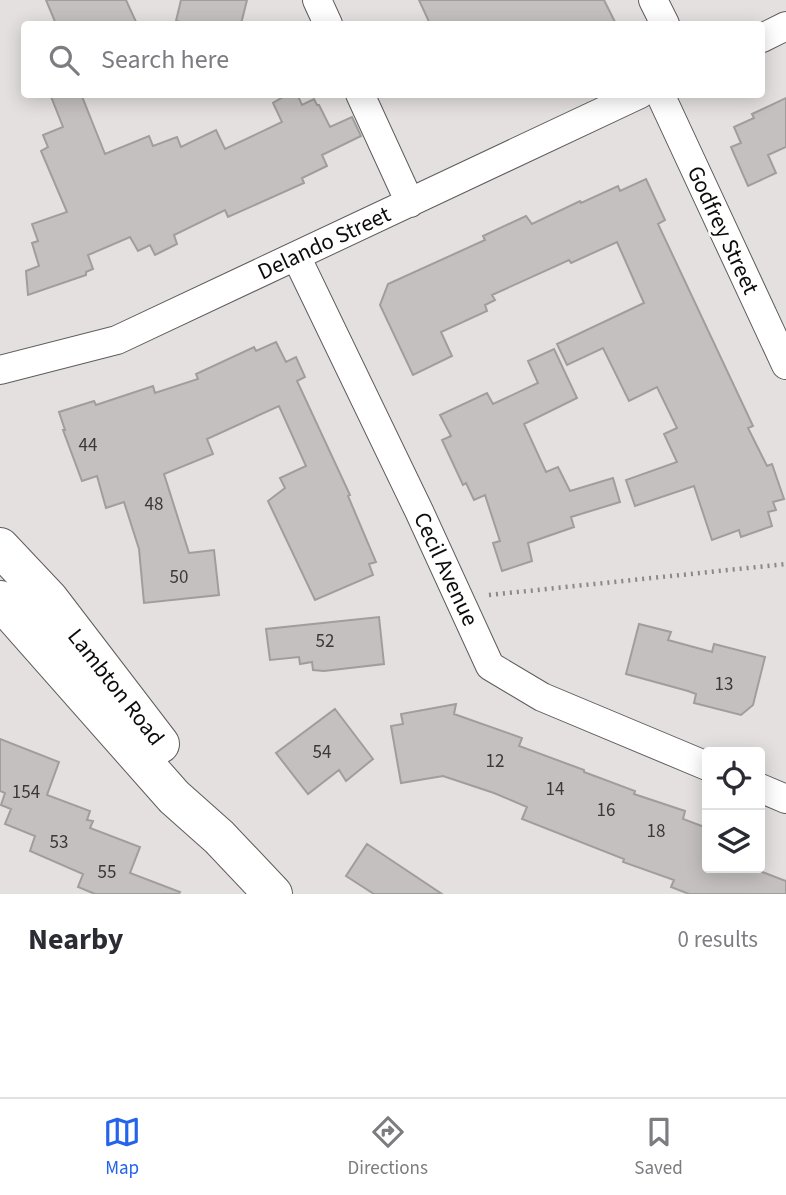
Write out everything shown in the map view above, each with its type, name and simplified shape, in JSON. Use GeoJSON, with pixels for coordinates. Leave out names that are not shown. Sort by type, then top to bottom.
{"type":"FeatureCollection","features":[{"type":"Feature","properties":{"kind":"main road","name":"Lambton Road"},"geometry":{"type":"LineString","coordinates":[[0,547],[49,599],[188,780],[219,837]]}},
{"type":"Feature","properties":{"kind":"main road","name":"Lambton Road"},"geometry":{"type":"LineString","coordinates":[[0,600],[174,797],[219,837],[273,894]]}},
{"type":"Feature","properties":{"kind":"street"},"geometry":{"type":"LineString","coordinates":[[317,0],[327,21]]}},
{"type":"Feature","properties":{"kind":"street"},"geometry":{"type":"LineString","coordinates":[[653,0],[664,21]]}},
{"type":"Feature","properties":{"kind":"street"},"geometry":{"type":"LineString","coordinates":[[765,36],[786,26]]}},
{"type":"Feature","properties":{"kind":"street"},"geometry":{"type":"LineString","coordinates":[[362,98],[410,202]]}},
{"type":"Feature","properties":{"kind":"street","name":"Delando Street"},"geometry":{"type":"LineString","coordinates":[[0,370],[117,340],[631,98]]}},
{"type":"Feature","properties":{"kind":"street","name":"Godfrey Street"},"geometry":{"type":"LineString","coordinates":[[662,98],[786,365]]}},
{"type":"Feature","properties":{"kind":"street","name":"Cecil Avenue"},"geometry":{"type":"LineString","coordinates":[[296,256],[461,598],[490,666],[542,697],[702,764]]}},
{"type":"Feature","properties":{"kind":"street"},"geometry":{"type":"LineString","coordinates":[[765,790],[786,799]]}},
{"type":"Feature","properties":{"kind":"path"},"geometry":{"type":"LineString","coordinates":[[461,598],[786,564]]}},
{"type":"Feature","properties":{"kind":"building"},"geometry":{"type":"Polygon","coordinates":[[[46,0],[126,0],[136,21],[55,21],[46,0]]]}},
{"type":"Feature","properties":{"kind":"building"},"geometry":{"type":"Polygon","coordinates":[[[181,0],[247,0],[242,21],[176,21],[181,0]]]}},
{"type":"Feature","properties":{"kind":"building"},"geometry":{"type":"Polygon","coordinates":[[[419,0],[604,0],[614,21],[429,21],[419,0]]]}},
{"type":"Feature","properties":{"kind":"building"},"geometry":{"type":"Polygon","coordinates":[[[52,98],[83,98],[105,154],[149,136],[153,146],[177,137],[181,147],[216,130],[225,149],[282,122],[273,103],[281,98],[299,98],[302,105],[314,99],[330,127],[352,117],[361,136],[322,155],[327,166],[302,178],[304,183],[228,217],[225,210],[174,235],[177,244],[155,255],[150,245],[138,251],[130,237],[88,255],[93,269],[86,272],[86,275],[28,295],[26,271],[39,266],[32,243],[38,241],[32,224],[67,212],[41,151],[48,147],[43,135],[63,127],[52,98]]]}},
{"type":"Feature","properties":{"kind":"building"},"geometry":{"type":"Polygon","coordinates":[[[786,98],[786,147],[768,155],[776,173],[748,186],[731,147],[741,143],[734,127],[754,118],[752,114],[786,98]]]}},
{"type":"Feature","properties":{"kind":"building"},"geometry":{"type":"Polygon","coordinates":[[[646,179],[665,220],[658,224],[753,426],[748,428],[767,466],[772,464],[784,499],[773,502],[776,510],[768,512],[772,526],[741,537],[739,530],[712,540],[694,486],[635,506],[626,480],[677,462],[664,434],[677,428],[657,387],[629,401],[603,348],[567,365],[557,344],[644,303],[617,242],[571,263],[569,260],[492,295],[495,300],[485,305],[487,311],[441,332],[452,356],[413,375],[380,305],[388,284],[485,240],[483,236],[526,216],[532,224],[618,186],[620,191],[646,179]]]}},
{"type":"Feature","properties":{"kind":"building"},"geometry":{"type":"Polygon","coordinates":[[[276,342],[286,362],[296,357],[305,377],[297,381],[350,495],[348,496],[376,562],[369,564],[373,575],[315,600],[268,501],[285,488],[280,478],[306,466],[279,406],[207,439],[213,454],[164,474],[189,553],[214,550],[219,595],[144,603],[139,549],[124,502],[106,508],[97,476],[82,481],[59,412],[94,401],[96,405],[153,386],[155,393],[198,379],[196,374],[254,347],[256,351],[276,342]]]}},
{"type":"Feature","properties":{"kind":"building"},"geometry":{"type":"Polygon","coordinates":[[[554,349],[577,398],[524,424],[546,472],[558,467],[570,491],[613,478],[620,502],[571,517],[574,527],[528,543],[532,561],[502,571],[493,543],[500,541],[485,495],[474,500],[466,483],[463,485],[442,440],[451,436],[440,415],[487,393],[493,404],[538,383],[528,361],[554,349]]]}},
{"type":"Feature","properties":{"kind":"building"},"geometry":{"type":"Polygon","coordinates":[[[379,617],[384,664],[324,671],[313,670],[312,662],[300,664],[299,657],[270,660],[266,629],[379,617]]]}},
{"type":"Feature","properties":{"kind":"building"},"geometry":{"type":"Polygon","coordinates":[[[639,624],[671,632],[668,640],[712,652],[714,644],[765,657],[753,705],[741,715],[694,703],[696,694],[688,691],[626,674],[639,624]]]}},
{"type":"Feature","properties":{"kind":"building"},"geometry":{"type":"Polygon","coordinates":[[[456,704],[454,714],[522,738],[519,746],[635,791],[634,794],[685,811],[683,819],[702,826],[702,873],[765,873],[786,881],[786,894],[689,894],[671,887],[674,880],[623,862],[624,859],[522,819],[527,807],[494,793],[443,776],[401,783],[391,726],[403,724],[401,714],[456,704]]]}},
{"type":"Feature","properties":{"kind":"building"},"geometry":{"type":"Polygon","coordinates":[[[335,709],[373,759],[346,781],[339,770],[308,794],[276,753],[335,709]]]}},
{"type":"Feature","properties":{"kind":"building"},"geometry":{"type":"Polygon","coordinates":[[[0,739],[59,762],[47,795],[90,811],[87,820],[93,821],[90,828],[140,847],[130,873],[180,892],[179,894],[95,894],[78,887],[83,874],[30,851],[35,836],[5,824],[11,809],[1,805],[5,793],[0,791],[0,739]]]}},
{"type":"Feature","properties":{"kind":"building"},"geometry":{"type":"Polygon","coordinates":[[[367,844],[442,894],[374,894],[346,876],[367,844]]]}}]}
